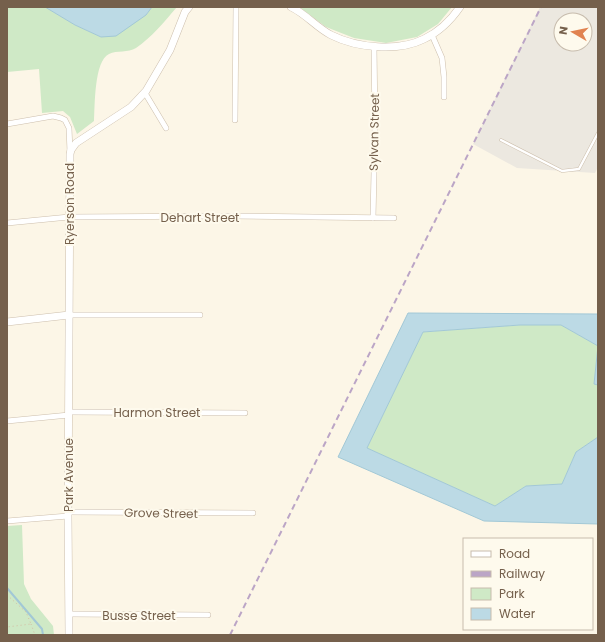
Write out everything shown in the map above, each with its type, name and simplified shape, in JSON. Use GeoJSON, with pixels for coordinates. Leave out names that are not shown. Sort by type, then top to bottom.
{"type":"FeatureCollection","features":[{"type":"Feature","properties":{"kind":"street","name":"Ryerson Road"},"geometry":{"type":"LineString","coordinates":[[69,315],[70,153],[76,143],[131,107],[145,93],[170,50],[185,12],[189,7]]}},
{"type":"Feature","properties":{"kind":"street"},"geometry":{"type":"LineString","coordinates":[[234,120],[236,7]]}},
{"type":"Feature","properties":{"kind":"street"},"geometry":{"type":"LineString","coordinates":[[292,7],[320,29],[331,35],[356,44],[399,46],[423,40],[432,35],[451,18],[460,7]]}},
{"type":"Feature","properties":{"kind":"street"},"geometry":{"type":"LineString","coordinates":[[432,35],[442,58],[444,97]]}},
{"type":"Feature","properties":{"kind":"street","name":"Sylvan Street"},"geometry":{"type":"LineString","coordinates":[[373,218],[375,127],[374,46]]}},
{"type":"Feature","properties":{"kind":"street"},"geometry":{"type":"LineString","coordinates":[[145,93],[166,128]]}},
{"type":"Feature","properties":{"kind":"street"},"geometry":{"type":"LineString","coordinates":[[7,124],[53,116],[61,118],[69,128],[70,153]]}},
{"type":"Feature","properties":{"kind":"street","name":"Dehart Street"},"geometry":{"type":"LineString","coordinates":[[7,224],[69,217],[231,216],[394,218]]}},
{"type":"Feature","properties":{"kind":"street"},"geometry":{"type":"LineString","coordinates":[[7,322],[69,315],[200,315]]}},
{"type":"Feature","properties":{"kind":"street","name":"Park Avenue"},"geometry":{"type":"LineString","coordinates":[[69,315],[68,514],[70,635]]}},
{"type":"Feature","properties":{"kind":"street","name":"Harmon Street"},"geometry":{"type":"LineString","coordinates":[[7,421],[69,413],[245,413]]}},
{"type":"Feature","properties":{"kind":"street","name":"Grove Street"},"geometry":{"type":"LineString","coordinates":[[7,521],[68,514],[253,513]]}},
{"type":"Feature","properties":{"kind":"street","name":"Busse Street"},"geometry":{"type":"LineString","coordinates":[[69,614],[208,615]]}},
{"type":"Feature","properties":{"kind":"lane"},"geometry":{"type":"LineString","coordinates":[[501,140],[562,171],[579,169],[598,134]]}},
{"type":"Feature","properties":{"kind":"path"},"geometry":{"type":"LineString","coordinates":[[7,595],[26,612],[35,635]]}},
{"type":"Feature","properties":{"kind":"path"},"geometry":{"type":"LineString","coordinates":[[7,627],[31,624]]}},
{"type":"Feature","properties":{"kind":"shaded area"},"geometry":{"type":"Polygon","coordinates":[[[540,7],[598,7],[598,167],[595,173],[517,168],[473,144],[540,7]]]}},
{"type":"Feature","properties":{"kind":"green space"},"geometry":{"type":"Polygon","coordinates":[[[7,7],[45,7],[75,25],[101,37],[146,15],[152,7],[177,7],[163,24],[142,44],[133,50],[112,53],[104,58],[100,65],[96,84],[94,121],[77,134],[70,117],[63,111],[42,113],[39,69],[7,72],[7,7]]]}},
{"type":"Feature","properties":{"kind":"green space"},"geometry":{"type":"Polygon","coordinates":[[[299,7],[452,7],[438,24],[417,37],[386,43],[354,38],[326,27],[299,7]]]}},
{"type":"Feature","properties":{"kind":"green space"},"geometry":{"type":"Polygon","coordinates":[[[520,325],[561,325],[598,346],[594,384],[598,385],[598,437],[576,452],[562,484],[526,486],[495,506],[367,448],[423,332],[520,325]]]}},
{"type":"Feature","properties":{"kind":"green space"},"geometry":{"type":"Polygon","coordinates":[[[22,525],[24,584],[31,599],[53,626],[54,635],[7,635],[7,526],[22,525]]]}},
{"type":"Feature","properties":{"kind":"water"},"geometry":{"type":"Polygon","coordinates":[[[45,7],[152,7],[146,15],[116,36],[101,37],[75,25],[45,7]]]}},
{"type":"Feature","properties":{"kind":"water"},"geometry":{"type":"Polygon","coordinates":[[[408,313],[598,314],[598,346],[561,325],[520,325],[423,332],[367,448],[495,506],[526,486],[562,484],[576,452],[598,437],[598,524],[484,521],[338,457],[408,313]]]}},
{"type":"Feature","properties":{"kind":"water"},"geometry":{"type":"Polygon","coordinates":[[[598,346],[598,385],[594,384],[598,346]]]}},
{"type":"Feature","properties":{"kind":"waterway"},"geometry":{"type":"LineString","coordinates":[[7,588],[42,629],[43,635]]}},
{"type":"Feature","properties":{"kind":"railway"},"geometry":{"type":"LineString","coordinates":[[230,635],[541,7]]}}]}
